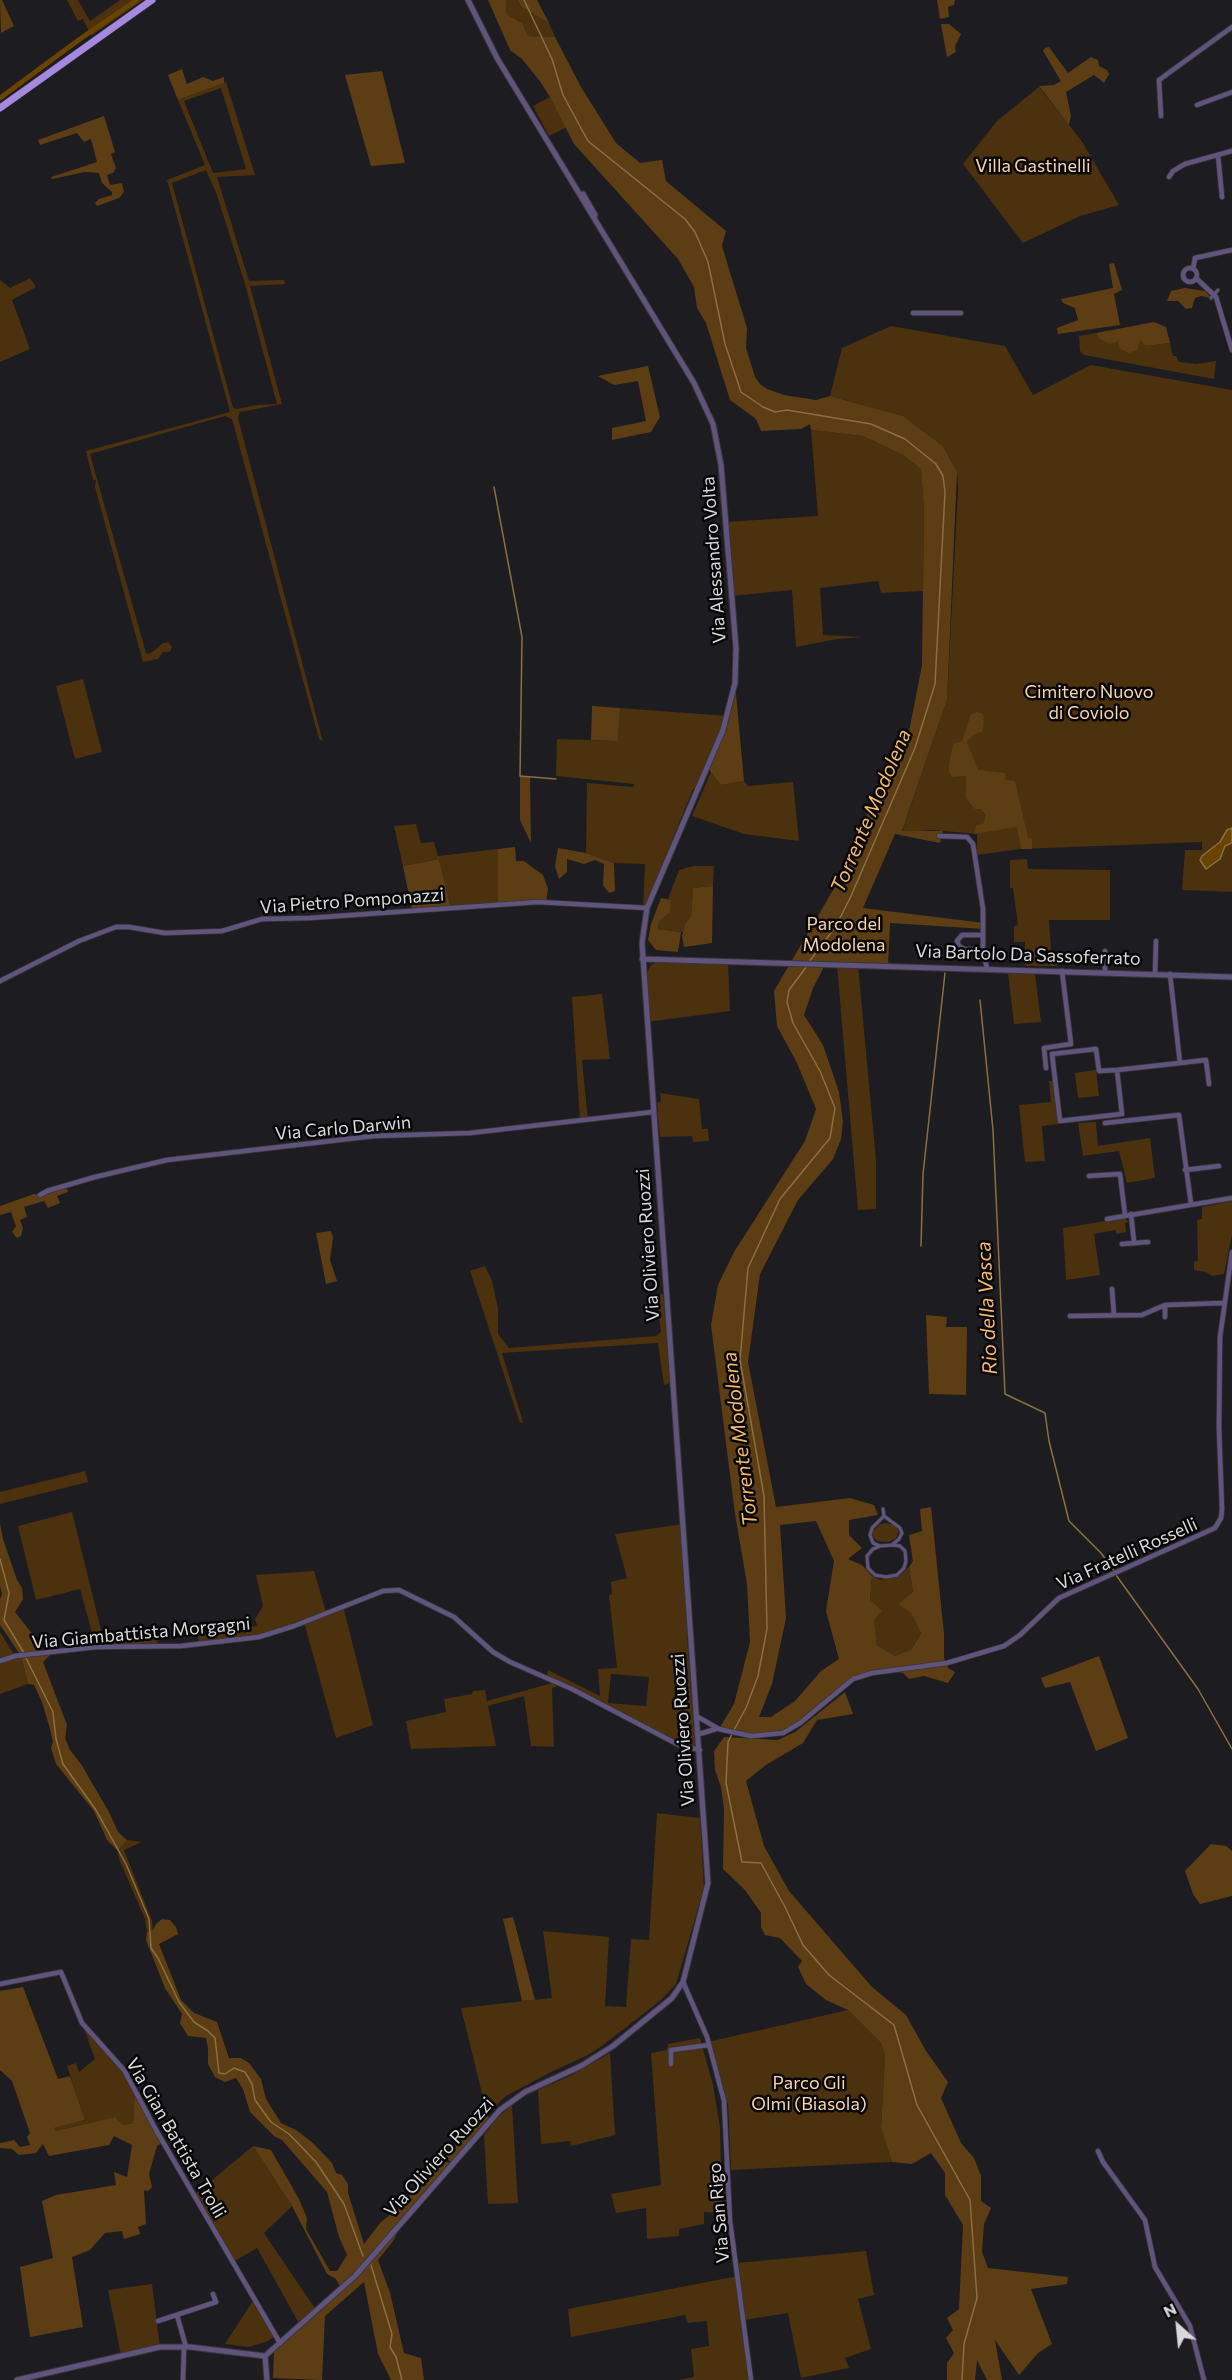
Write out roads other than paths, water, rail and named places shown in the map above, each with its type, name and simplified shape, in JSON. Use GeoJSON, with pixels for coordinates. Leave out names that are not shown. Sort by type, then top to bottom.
{"type":"FeatureCollection","features":[{"type":"Feature","properties":{"kind":"main road"},"geometry":{"type":"LineString","coordinates":[[0,108],[152,0]]}},
{"type":"Feature","properties":{"kind":"street","name":"Via Alessandro Volta"},"geometry":{"type":"LineString","coordinates":[[468,0],[497,58],[571,181],[592,208],[598,225],[694,383],[713,424],[721,465],[736,648],[735,683],[729,713],[647,908]]}},
{"type":"Feature","properties":{"kind":"street"},"geometry":{"type":"LineString","coordinates":[[1161,116],[1159,81],[1232,27]]}},
{"type":"Feature","properties":{"kind":"street"},"geometry":{"type":"LineString","coordinates":[[1197,105],[1232,92]]}},
{"type":"Feature","properties":{"kind":"street"},"geometry":{"type":"LineString","coordinates":[[1169,177],[1173,171],[1185,164],[1232,151]]}},
{"type":"Feature","properties":{"kind":"street"},"geometry":{"type":"LineString","coordinates":[[1218,155],[1222,197]]}},
{"type":"Feature","properties":{"kind":"street"},"geometry":{"type":"LineString","coordinates":[[1232,250],[1195,258],[1193,269],[1197,274],[1196,278],[1214,294],[1219,303],[1232,350]]}},
{"type":"Feature","properties":{"kind":"street"},"geometry":{"type":"LineString","coordinates":[[1193,269],[1185,270],[1184,277],[1190,282],[1196,278]]}},
{"type":"Feature","properties":{"kind":"street"},"geometry":{"type":"LineString","coordinates":[[913,313],[961,313]]}},
{"type":"Feature","properties":{"kind":"street"},"geometry":{"type":"LineString","coordinates":[[939,836],[967,837],[972,841],[983,909],[983,950],[987,969]]}},
{"type":"Feature","properties":{"kind":"street","name":"Via Pietro Pomponazzi"},"geometry":{"type":"LineString","coordinates":[[0,981],[79,941],[103,931],[123,927],[165,933],[222,932],[262,919],[310,918],[538,902],[647,908]]}},
{"type":"Feature","properties":{"kind":"street","name":"Via Oliviero Ruozzi"},"geometry":{"type":"LineString","coordinates":[[265,2356],[355,2276],[500,2110],[525,2092],[581,2066],[613,2046],[672,1998],[683,1982],[708,1883],[642,959],[642,928],[647,908]]}},
{"type":"Feature","properties":{"kind":"street"},"geometry":{"type":"LineString","coordinates":[[983,935],[962,935],[957,941],[964,949],[983,950]]}},
{"type":"Feature","properties":{"kind":"street"},"geometry":{"type":"LineString","coordinates":[[1155,974],[1156,941]]}},
{"type":"Feature","properties":{"kind":"street"},"geometry":{"type":"LineString","coordinates":[[1105,951],[1105,973]]}},
{"type":"Feature","properties":{"kind":"street","name":"Via Bartolo Da Sassoferrato"},"geometry":{"type":"LineString","coordinates":[[642,959],[1232,976]]}},
{"type":"Feature","properties":{"kind":"street"},"geometry":{"type":"LineString","coordinates":[[1046,1068],[1044,1048],[1071,1044],[1062,971]]}},
{"type":"Feature","properties":{"kind":"street"},"geometry":{"type":"LineString","coordinates":[[1170,974],[1180,1063]]}},
{"type":"Feature","properties":{"kind":"street"},"geometry":{"type":"LineString","coordinates":[[1117,1070],[1122,1114],[1060,1121],[1052,1054],[1096,1049],[1099,1071],[1206,1060],[1209,1084]]}},
{"type":"Feature","properties":{"kind":"street","name":"Via Carlo Darwin"},"geometry":{"type":"LineString","coordinates":[[40,1195],[95,1177],[167,1160],[374,1137],[470,1133],[653,1112]]}},
{"type":"Feature","properties":{"kind":"street"},"geometry":{"type":"LineString","coordinates":[[1105,1123],[1179,1115],[1191,1204]]}},
{"type":"Feature","properties":{"kind":"street"},"geometry":{"type":"LineString","coordinates":[[1185,1170],[1219,1167]]}},
{"type":"Feature","properties":{"kind":"street"},"geometry":{"type":"LineString","coordinates":[[1089,1176],[1120,1174],[1134,1242]]}},
{"type":"Feature","properties":{"kind":"street"},"geometry":{"type":"LineString","coordinates":[[1107,1219],[1232,1198]]}},
{"type":"Feature","properties":{"kind":"street"},"geometry":{"type":"LineString","coordinates":[[1122,1244],[1148,1242]]}},
{"type":"Feature","properties":{"kind":"street","name":"Via Fratelli Rosselli"},"geometry":{"type":"LineString","coordinates":[[698,1718],[719,1729],[751,1736],[774,1736],[783,1733],[800,1723],[846,1684],[862,1675],[946,1663],[1004,1646],[1020,1635],[1059,1598],[1210,1531],[1219,1524],[1221,1518],[1219,1372],[1223,1303],[1232,1252]]}},
{"type":"Feature","properties":{"kind":"street"},"geometry":{"type":"LineString","coordinates":[[1112,1289],[1114,1316]]}},
{"type":"Feature","properties":{"kind":"street"},"geometry":{"type":"LineString","coordinates":[[1070,1316],[1142,1315],[1165,1305],[1223,1303]]}},
{"type":"Feature","properties":{"kind":"street"},"geometry":{"type":"LineString","coordinates":[[1165,1305],[1166,1317]]}},
{"type":"Feature","properties":{"kind":"street"},"geometry":{"type":"LineString","coordinates":[[883,1509],[884,1516],[900,1528],[902,1533],[892,1545]]}},
{"type":"Feature","properties":{"kind":"street"},"geometry":{"type":"LineString","coordinates":[[880,1546],[873,1543],[870,1535],[872,1528],[884,1516]]}},
{"type":"Feature","properties":{"kind":"street"},"geometry":{"type":"LineString","coordinates":[[880,1546],[900,1546],[905,1551],[904,1568],[897,1575],[886,1577],[875,1575],[868,1568],[867,1556],[873,1549],[880,1546]]}},
{"type":"Feature","properties":{"kind":"street","name":"Via Giambattista Morgagni"},"geometry":{"type":"LineString","coordinates":[[0,1661],[15,1656],[107,1646],[181,1646],[259,1637],[294,1626],[383,1591],[399,1590],[454,1617],[501,1657],[572,1689],[679,1745],[700,1750]]}},
{"type":"Feature","properties":{"kind":"street","name":"Via Fratelli Rosselli"},"geometry":{"type":"LineString","coordinates":[[699,1734],[719,1729]]}},
{"type":"Feature","properties":{"kind":"street","name":"Via Gian Battista Trolli"},"geometry":{"type":"LineString","coordinates":[[0,1984],[61,1972],[82,2023],[124,2070],[156,2130],[280,2343]]}},
{"type":"Feature","properties":{"kind":"street","name":"Via San Rigo"},"geometry":{"type":"LineString","coordinates":[[683,1982],[696,2008],[709,2045],[724,2103],[730,2214],[751,2380]]}},
{"type":"Feature","properties":{"kind":"street"},"geometry":{"type":"LineString","coordinates":[[671,2064],[671,2050],[709,2045]]}},
{"type":"Feature","properties":{"kind":"street"},"geometry":{"type":"LineString","coordinates":[[1098,2151],[1103,2162],[1145,2220],[1155,2267],[1190,2326],[1204,2380]]}},
{"type":"Feature","properties":{"kind":"street"},"geometry":{"type":"LineString","coordinates":[[158,2321],[216,2302],[213,2294]]}},
{"type":"Feature","properties":{"kind":"street"},"geometry":{"type":"LineString","coordinates":[[177,2315],[185,2347],[183,2380]]}},
{"type":"Feature","properties":{"kind":"street"},"geometry":{"type":"LineString","coordinates":[[17,2380],[141,2350],[185,2347],[265,2356],[267,2380]]}},
{"type":"Feature","properties":{"kind":"waterway"},"geometry":{"type":"LineString","coordinates":[[0,98],[137,0]]}},
{"type":"Feature","properties":{"kind":"waterway","name":"Torrente Modolena"},"geometry":{"type":"LineString","coordinates":[[524,0],[552,59],[563,95],[588,141],[685,219],[695,232],[708,262],[725,344],[741,392],[775,412],[787,410],[871,424],[905,439],[936,464],[943,476],[945,492],[935,684],[915,748],[851,896],[836,926],[809,962]]}},
{"type":"Feature","properties":{"kind":"waterway"},"geometry":{"type":"LineString","coordinates":[[494,487],[522,637],[520,776],[556,779]]}},
{"type":"Feature","properties":{"kind":"waterway","name":"Torrente Modolena"},"geometry":{"type":"LineString","coordinates":[[734,1730],[746,1708],[758,1676],[767,1629],[764,1496],[740,1360],[748,1268],[780,1199],[830,1138],[835,1108],[820,1071],[793,1023],[787,1002],[789,990],[807,966]]}},
{"type":"Feature","properties":{"kind":"waterway"},"geometry":{"type":"LineString","coordinates":[[921,1246],[923,1174],[945,973]]}},
{"type":"Feature","properties":{"kind":"waterway","name":"Rio della Vasca"},"geometry":{"type":"LineString","coordinates":[[980,1000],[993,1130],[1005,1394],[1045,1413],[1049,1441],[1069,1521],[1101,1553],[1114,1571]]}},
{"type":"Feature","properties":{"kind":"waterway"},"geometry":{"type":"LineString","coordinates":[[0,1559],[9,1593],[4,1620],[24,1653]]}},
{"type":"Feature","properties":{"kind":"waterway","name":"Rio della Vasca"},"geometry":{"type":"LineString","coordinates":[[1116,1575],[1198,1689],[1232,1749]]}},
{"type":"Feature","properties":{"kind":"waterway"},"geometry":{"type":"LineString","coordinates":[[26,1658],[53,1712],[56,1739],[63,1764],[96,1810],[126,1864],[149,1919],[151,1948],[179,2002],[194,2022],[215,2038],[219,2073],[225,2074],[234,2068],[245,2072],[252,2084],[255,2100],[271,2122],[289,2134],[316,2162],[344,2204],[363,2256]]}},
{"type":"Feature","properties":{"kind":"waterway","name":"Torrente Modolena"},"geometry":{"type":"LineString","coordinates":[[732,1734],[728,1742],[726,1783],[742,1862],[761,1863],[803,1945],[829,1975],[894,2025],[917,2105],[970,2200],[977,2298],[964,2344],[962,2380]]}},
{"type":"Feature","properties":{"kind":"waterway"},"geometry":{"type":"LineString","coordinates":[[371,2265],[392,2334],[390,2347],[396,2357],[402,2380]]}},
{"type":"Feature","properties":{"kind":"park label","name":"Villa Gastinelli"},"geometry":{"type":"Point","coordinates":[1033,166]}},
{"type":"Feature","properties":{"kind":"park label","name":"Cimitero Nuovo di Coviolo"},"geometry":{"type":"Point","coordinates":[1089,702]}},
{"type":"Feature","properties":{"kind":"park label","name":"Parco del Modolena"},"geometry":{"type":"Point","coordinates":[844,934]}},
{"type":"Feature","properties":{"kind":"park label","name":"Parco Gli Olmi (Biasola)"},"geometry":{"type":"Point","coordinates":[809,2093]}}]}
